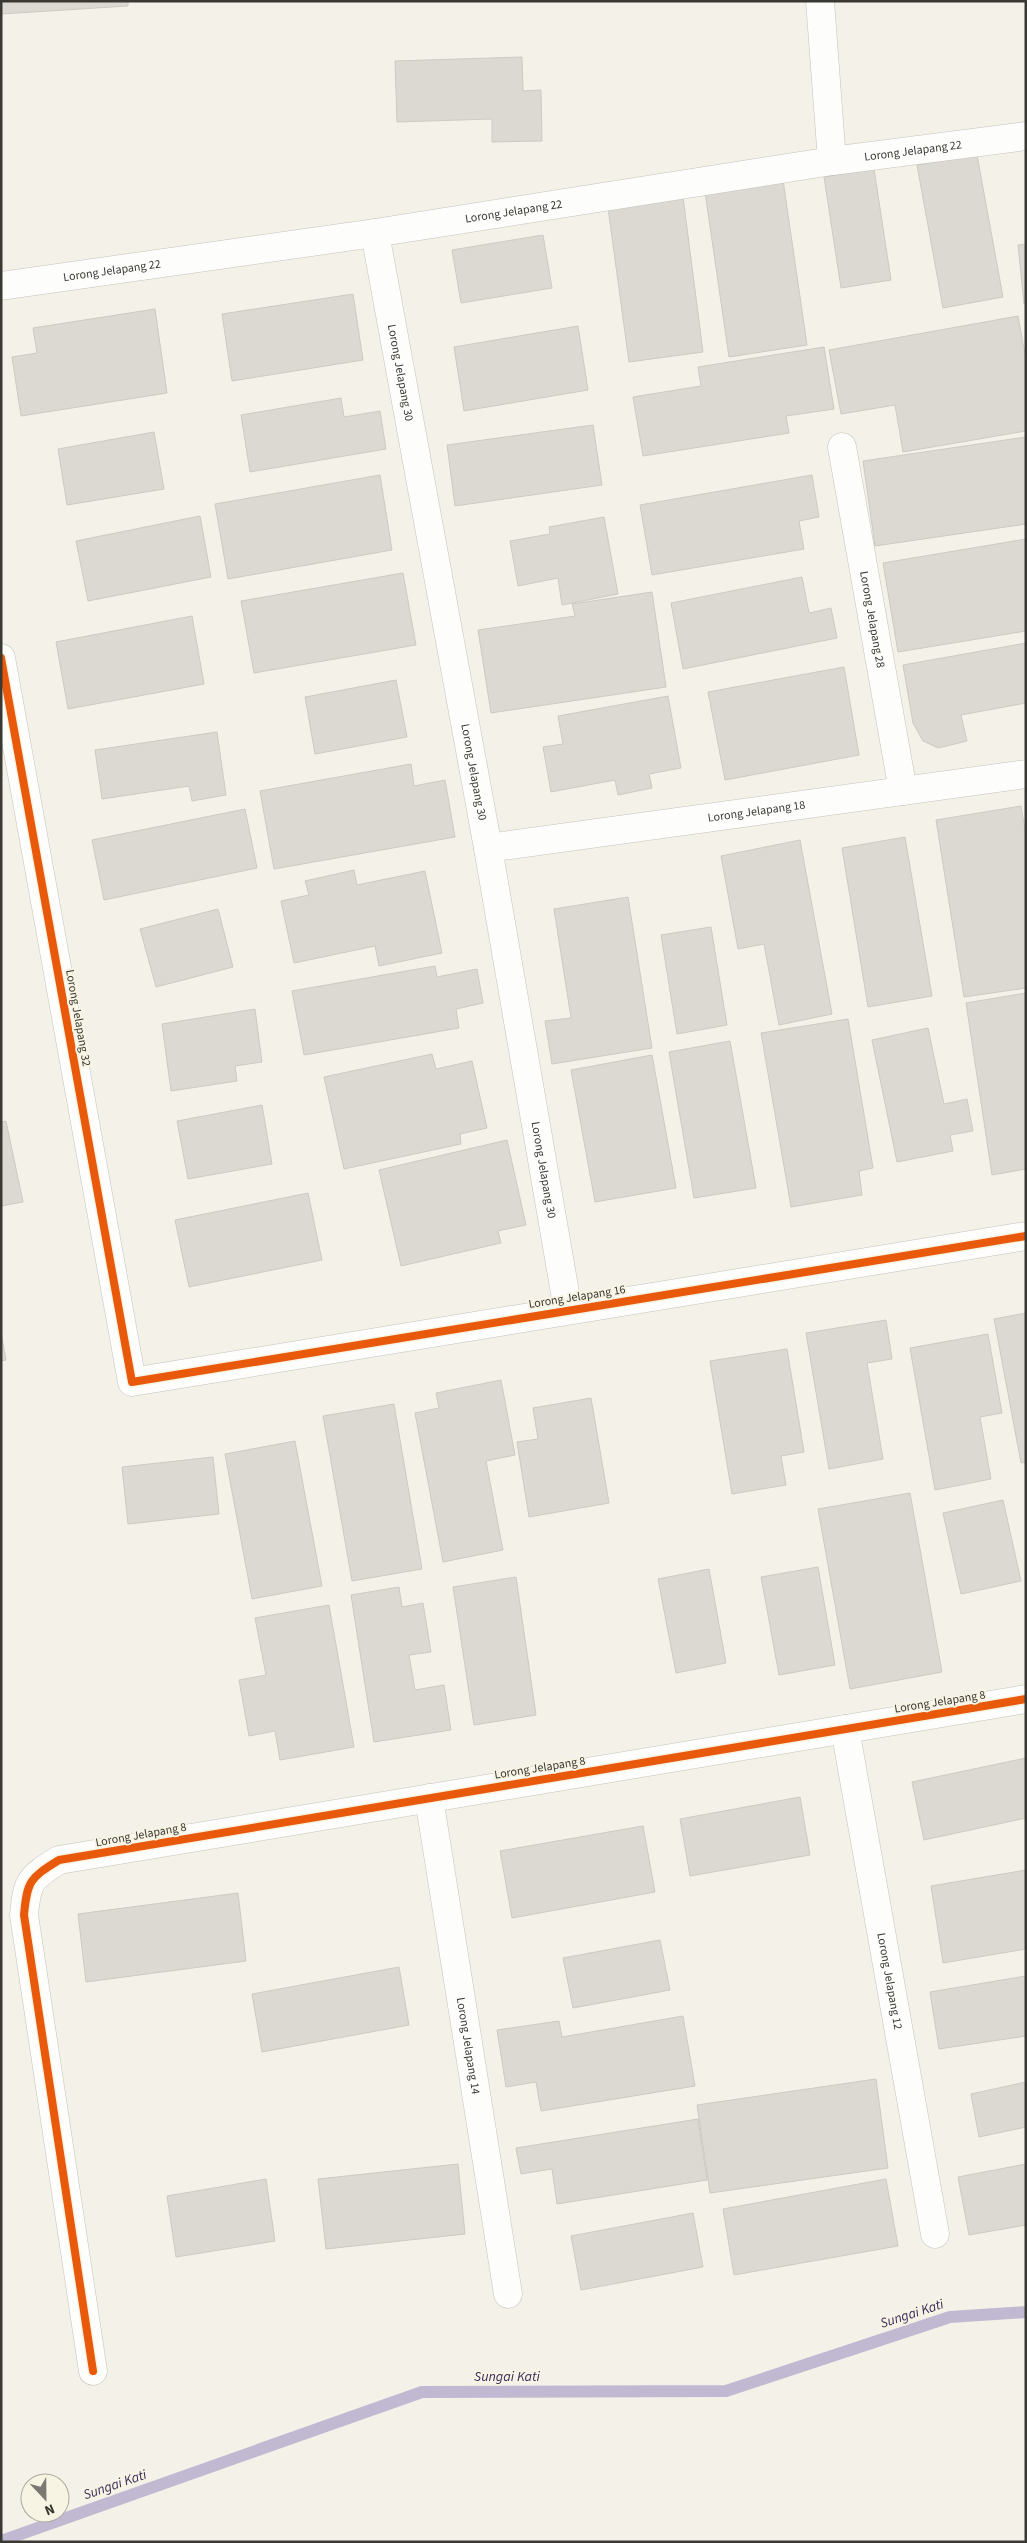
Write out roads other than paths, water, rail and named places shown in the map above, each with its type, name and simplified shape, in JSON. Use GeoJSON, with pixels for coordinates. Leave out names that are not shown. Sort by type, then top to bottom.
{"type":"FeatureCollection","features":[{"type":"Feature","properties":{"kind":"street"},"geometry":{"type":"LineString","coordinates":[[820,1],[832,162]]}},
{"type":"Feature","properties":{"kind":"street","name":"Lorong Jelapang 22"},"geometry":{"type":"LineString","coordinates":[[1,286],[375,233],[832,162],[1026,136]]}},
{"type":"Feature","properties":{"kind":"street","name":"Lorong Jelapang 30"},"geometry":{"type":"LineString","coordinates":[[375,233],[488,848],[568,1310]]}},
{"type":"Feature","properties":{"kind":"street","name":"Lorong Jelapang 28"},"geometry":{"type":"LineString","coordinates":[[842,447],[903,791]]}},
{"type":"Feature","properties":{"kind":"street","name":"Lorong Jelapang 32"},"geometry":{"type":"LineString","coordinates":[[1,658],[132,1382]]}},
{"type":"Feature","properties":{"kind":"street","name":"Lorong Jelapang 18"},"geometry":{"type":"LineString","coordinates":[[488,848],[1026,774]]}},
{"type":"Feature","properties":{"kind":"street","name":"Lorong Jelapang 16"},"geometry":{"type":"LineString","coordinates":[[132,1382],[1026,1236]]}},
{"type":"Feature","properties":{"kind":"street","name":"Lorong Jelapang 8"},"geometry":{"type":"LineString","coordinates":[[93,2371],[24,1915],[26,1890],[37,1874],[59,1860],[1026,1699]]}},
{"type":"Feature","properties":{"kind":"street","name":"Lorong Jelapang 12"},"geometry":{"type":"LineString","coordinates":[[846,1728],[934,2234]]}},
{"type":"Feature","properties":{"kind":"street","name":"Lorong Jelapang 14"},"geometry":{"type":"LineString","coordinates":[[428,1798],[508,2294]]}},
{"type":"Feature","properties":{"kind":"waterway","name":"Sungai Kati"},"geometry":{"type":"LineString","coordinates":[[1,2541],[422,2392],[726,2391],[950,2317],[1026,2312]]}}]}
